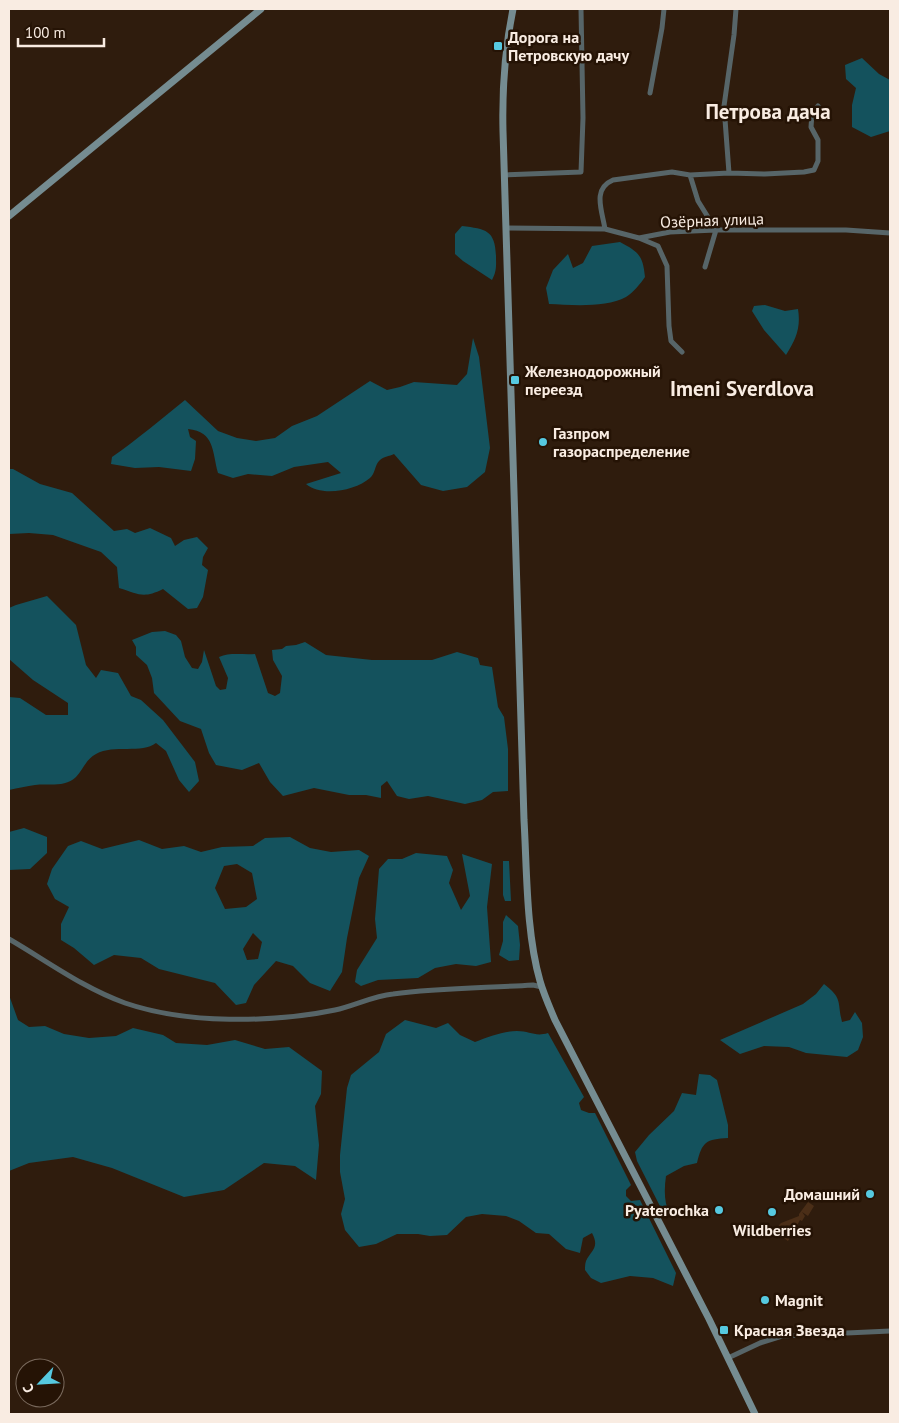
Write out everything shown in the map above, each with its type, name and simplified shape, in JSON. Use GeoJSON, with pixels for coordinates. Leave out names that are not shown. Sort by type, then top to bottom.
{"type":"FeatureCollection","features":[{"type":"Feature","properties":{"kind":"main road"},"geometry":{"type":"LineString","coordinates":[[9,216],[261,9]]}},
{"type":"Feature","properties":{"kind":"main road"},"geometry":{"type":"LineString","coordinates":[[512,9],[503,83],[504,175],[524,820],[531,923],[537,966],[542,987],[555,1020],[755,1414]]}},
{"type":"Feature","properties":{"kind":"street"},"geometry":{"type":"LineString","coordinates":[[504,175],[581,172],[583,118],[581,9]]}},
{"type":"Feature","properties":{"kind":"street"},"geometry":{"type":"LineString","coordinates":[[650,94],[664,9]]}},
{"type":"Feature","properties":{"kind":"street"},"geometry":{"type":"LineString","coordinates":[[729,173],[724,106],[736,9]]}},
{"type":"Feature","properties":{"kind":"street"},"geometry":{"type":"LineString","coordinates":[[605,229],[600,195],[601,188],[613,180],[672,172],[690,176],[729,173],[765,174],[814,170],[818,161],[818,140],[811,127],[812,114],[818,106]]}},
{"type":"Feature","properties":{"kind":"street"},"geometry":{"type":"LineString","coordinates":[[690,176],[698,201],[716,230],[705,267]]}},
{"type":"Feature","properties":{"kind":"street","name":"Озёрная улица"},"geometry":{"type":"LineString","coordinates":[[506,228],[605,229],[638,238],[670,232],[716,230],[846,230],[890,233]]}},
{"type":"Feature","properties":{"kind":"street"},"geometry":{"type":"LineString","coordinates":[[638,238],[658,246],[666,266],[671,341],[682,352]]}},
{"type":"Feature","properties":{"kind":"street"},"geometry":{"type":"LineString","coordinates":[[9,939],[91,988],[126,1003],[174,1014],[236,1019],[271,1018],[336,1010],[391,994],[532,985],[542,987]]}},
{"type":"Feature","properties":{"kind":"street"},"geometry":{"type":"LineString","coordinates":[[728,1358],[760,1343],[782,1336],[890,1331]]}},
{"type":"Feature","properties":{"kind":"shaded area"},"geometry":{"type":"Polygon","coordinates":[[[808,1202],[814,1206],[808,1216],[802,1212],[805,1216],[802,1221],[800,1220],[788,1241],[774,1231],[781,1223],[799,1216],[808,1202]]]}},
{"type":"Feature","properties":{"kind":"water"},"geometry":{"type":"Polygon","coordinates":[[[862,58],[879,74],[890,80],[890,131],[871,137],[852,127],[852,105],[856,88],[846,79],[845,65],[862,58]]]}},
{"type":"Feature","properties":{"kind":"water"},"geometry":{"type":"Polygon","coordinates":[[[462,226],[488,232],[494,241],[496,265],[492,280],[455,254],[455,234],[462,226]]]}},
{"type":"Feature","properties":{"kind":"water"},"geometry":{"type":"Polygon","coordinates":[[[620,242],[636,252],[643,264],[645,277],[632,293],[609,303],[549,304],[546,288],[553,270],[568,254],[573,268],[583,263],[592,246],[620,242]]]}},
{"type":"Feature","properties":{"kind":"water"},"geometry":{"type":"Polygon","coordinates":[[[765,305],[785,311],[798,309],[799,322],[797,333],[786,355],[764,330],[752,311],[754,306],[765,305]]]}},
{"type":"Feature","properties":{"kind":"water"},"geometry":{"type":"Polygon","coordinates":[[[473,338],[479,357],[490,448],[485,472],[467,487],[443,491],[421,485],[394,454],[380,460],[372,476],[364,483],[338,491],[320,490],[306,484],[341,473],[328,462],[294,467],[272,476],[248,474],[233,478],[218,473],[213,450],[208,438],[197,431],[188,429],[190,437],[196,441],[195,459],[191,471],[159,467],[135,468],[111,464],[112,457],[185,400],[218,431],[237,438],[256,441],[275,438],[292,426],[317,416],[370,381],[387,390],[414,382],[457,385],[467,374],[473,338]]]}},
{"type":"Feature","properties":{"kind":"water"},"geometry":{"type":"Polygon","coordinates":[[[9,469],[13,469],[40,484],[72,493],[114,531],[127,529],[135,533],[150,528],[171,538],[175,546],[184,540],[197,537],[208,548],[203,557],[202,565],[208,570],[203,597],[197,608],[188,609],[163,589],[146,595],[136,594],[119,588],[117,567],[101,552],[53,535],[9,534],[9,469]]]}},
{"type":"Feature","properties":{"kind":"water"},"geometry":{"type":"Polygon","coordinates":[[[47,596],[76,625],[86,665],[96,678],[101,670],[118,673],[131,696],[141,700],[163,720],[195,762],[199,781],[189,792],[179,780],[166,751],[156,743],[143,748],[103,751],[96,754],[76,777],[67,783],[35,785],[9,790],[9,697],[20,698],[46,715],[68,715],[68,703],[33,680],[9,659],[9,608],[47,596]]]}},
{"type":"Feature","properties":{"kind":"water"},"geometry":{"type":"Polygon","coordinates":[[[165,631],[176,635],[181,641],[185,657],[192,668],[198,669],[202,662],[204,650],[216,686],[220,690],[226,689],[228,678],[219,657],[232,654],[255,654],[268,693],[275,696],[280,693],[282,676],[273,660],[272,650],[305,642],[326,655],[372,660],[432,660],[457,652],[478,658],[480,665],[492,667],[498,707],[504,717],[508,749],[508,791],[493,792],[482,800],[465,804],[428,796],[409,799],[397,796],[387,781],[381,786],[381,798],[366,795],[349,795],[314,788],[283,796],[270,782],[259,763],[242,770],[216,765],[209,753],[201,729],[180,721],[154,693],[152,678],[147,665],[136,655],[136,647],[132,640],[152,632],[165,631]]]}},
{"type":"Feature","properties":{"kind":"water"},"geometry":{"type":"Polygon","coordinates":[[[24,828],[47,837],[47,853],[30,869],[9,870],[9,832],[24,828]]]}},
{"type":"Feature","properties":{"kind":"water"},"geometry":{"type":"Polygon","coordinates":[[[290,837],[310,848],[331,852],[359,850],[369,856],[359,878],[342,972],[330,991],[310,983],[293,966],[276,961],[254,985],[246,1003],[236,1005],[215,983],[159,969],[141,958],[114,955],[94,965],[61,940],[61,924],[69,907],[55,899],[47,884],[52,869],[68,846],[81,841],[102,849],[139,840],[162,849],[184,846],[201,852],[222,847],[253,846],[265,838],[290,837]],[[237,864],[224,866],[215,888],[225,909],[246,907],[257,899],[252,873],[237,864]],[[253,933],[243,949],[247,960],[258,959],[262,942],[253,933]]]}},
{"type":"Feature","properties":{"kind":"water"},"geometry":{"type":"Polygon","coordinates":[[[416,853],[447,856],[453,870],[449,883],[461,910],[470,896],[462,854],[492,864],[487,907],[491,962],[476,966],[456,964],[435,968],[418,978],[378,980],[361,986],[355,982],[357,970],[377,938],[375,919],[379,869],[388,859],[402,859],[416,853]]]}},
{"type":"Feature","properties":{"kind":"water"},"geometry":{"type":"Polygon","coordinates":[[[503,861],[509,861],[511,901],[505,901],[503,895],[503,861]]]}},
{"type":"Feature","properties":{"kind":"water"},"geometry":{"type":"Polygon","coordinates":[[[506,915],[518,926],[519,960],[509,961],[499,955],[503,941],[503,922],[506,915]]]}},
{"type":"Feature","properties":{"kind":"water"},"geometry":{"type":"Polygon","coordinates":[[[824,984],[837,997],[842,1022],[850,1020],[855,1012],[862,1023],[863,1037],[858,1050],[847,1057],[806,1053],[789,1047],[764,1046],[740,1054],[720,1040],[803,1004],[816,994],[824,984]]]}},
{"type":"Feature","properties":{"kind":"water"},"geometry":{"type":"Polygon","coordinates":[[[9,995],[18,1020],[29,1027],[45,1026],[64,1034],[89,1038],[116,1036],[133,1028],[163,1035],[176,1043],[207,1045],[235,1040],[265,1049],[289,1047],[322,1071],[321,1094],[315,1106],[319,1145],[316,1180],[295,1166],[264,1163],[224,1190],[184,1197],[112,1168],[73,1157],[29,1163],[9,1171],[9,995]]]}},
{"type":"Feature","properties":{"kind":"water"},"geometry":{"type":"Polygon","coordinates":[[[405,1020],[436,1028],[448,1023],[460,1035],[475,1042],[512,1031],[548,1033],[584,1097],[579,1103],[581,1110],[595,1113],[631,1185],[626,1190],[626,1196],[631,1201],[640,1200],[676,1273],[673,1286],[653,1278],[630,1276],[601,1283],[591,1278],[585,1270],[586,1261],[595,1246],[592,1233],[583,1238],[580,1253],[566,1249],[549,1234],[536,1233],[519,1221],[506,1216],[482,1214],[466,1217],[447,1235],[397,1234],[376,1244],[359,1247],[345,1230],[341,1214],[345,1199],[340,1172],[340,1155],[347,1088],[351,1075],[379,1052],[386,1034],[405,1020]]]}},
{"type":"Feature","properties":{"kind":"water"},"geometry":{"type":"Polygon","coordinates":[[[699,1074],[710,1075],[717,1080],[728,1125],[728,1138],[715,1139],[706,1143],[701,1150],[697,1163],[684,1166],[666,1176],[665,1196],[670,1215],[665,1216],[637,1161],[635,1152],[649,1135],[674,1111],[682,1093],[696,1095],[699,1074]]]}},
{"type":"Feature","properties":{"kind":"place","name":"Дорога на Петровскую дачу"},"geometry":{"type":"Point","coordinates":[498,46]}},
{"type":"Feature","properties":{"kind":"place","name":"Железнодорожный переезд"},"geometry":{"type":"Point","coordinates":[515,380]}},
{"type":"Feature","properties":{"kind":"place","name":"Газпром газораспределение"},"geometry":{"type":"Point","coordinates":[543,442]}},
{"type":"Feature","properties":{"kind":"place","name":"Домашний"},"geometry":{"type":"Point","coordinates":[870,1194]}},
{"type":"Feature","properties":{"kind":"place","name":"Pyaterochka"},"geometry":{"type":"Point","coordinates":[719,1210]}},
{"type":"Feature","properties":{"kind":"place","name":"Wildberries"},"geometry":{"type":"Point","coordinates":[772,1212]}},
{"type":"Feature","properties":{"kind":"place","name":"Magnit"},"geometry":{"type":"Point","coordinates":[765,1300]}},
{"type":"Feature","properties":{"kind":"place","name":"Красная Звезда"},"geometry":{"type":"Point","coordinates":[724,1330]}},
{"type":"Feature","properties":{"kind":"district","name":"Петрова дача"},"geometry":{"type":"Point","coordinates":[768,112]}},
{"type":"Feature","properties":{"kind":"district","name":"Imeni Sverdlova"},"geometry":{"type":"Point","coordinates":[742,389]}}]}
